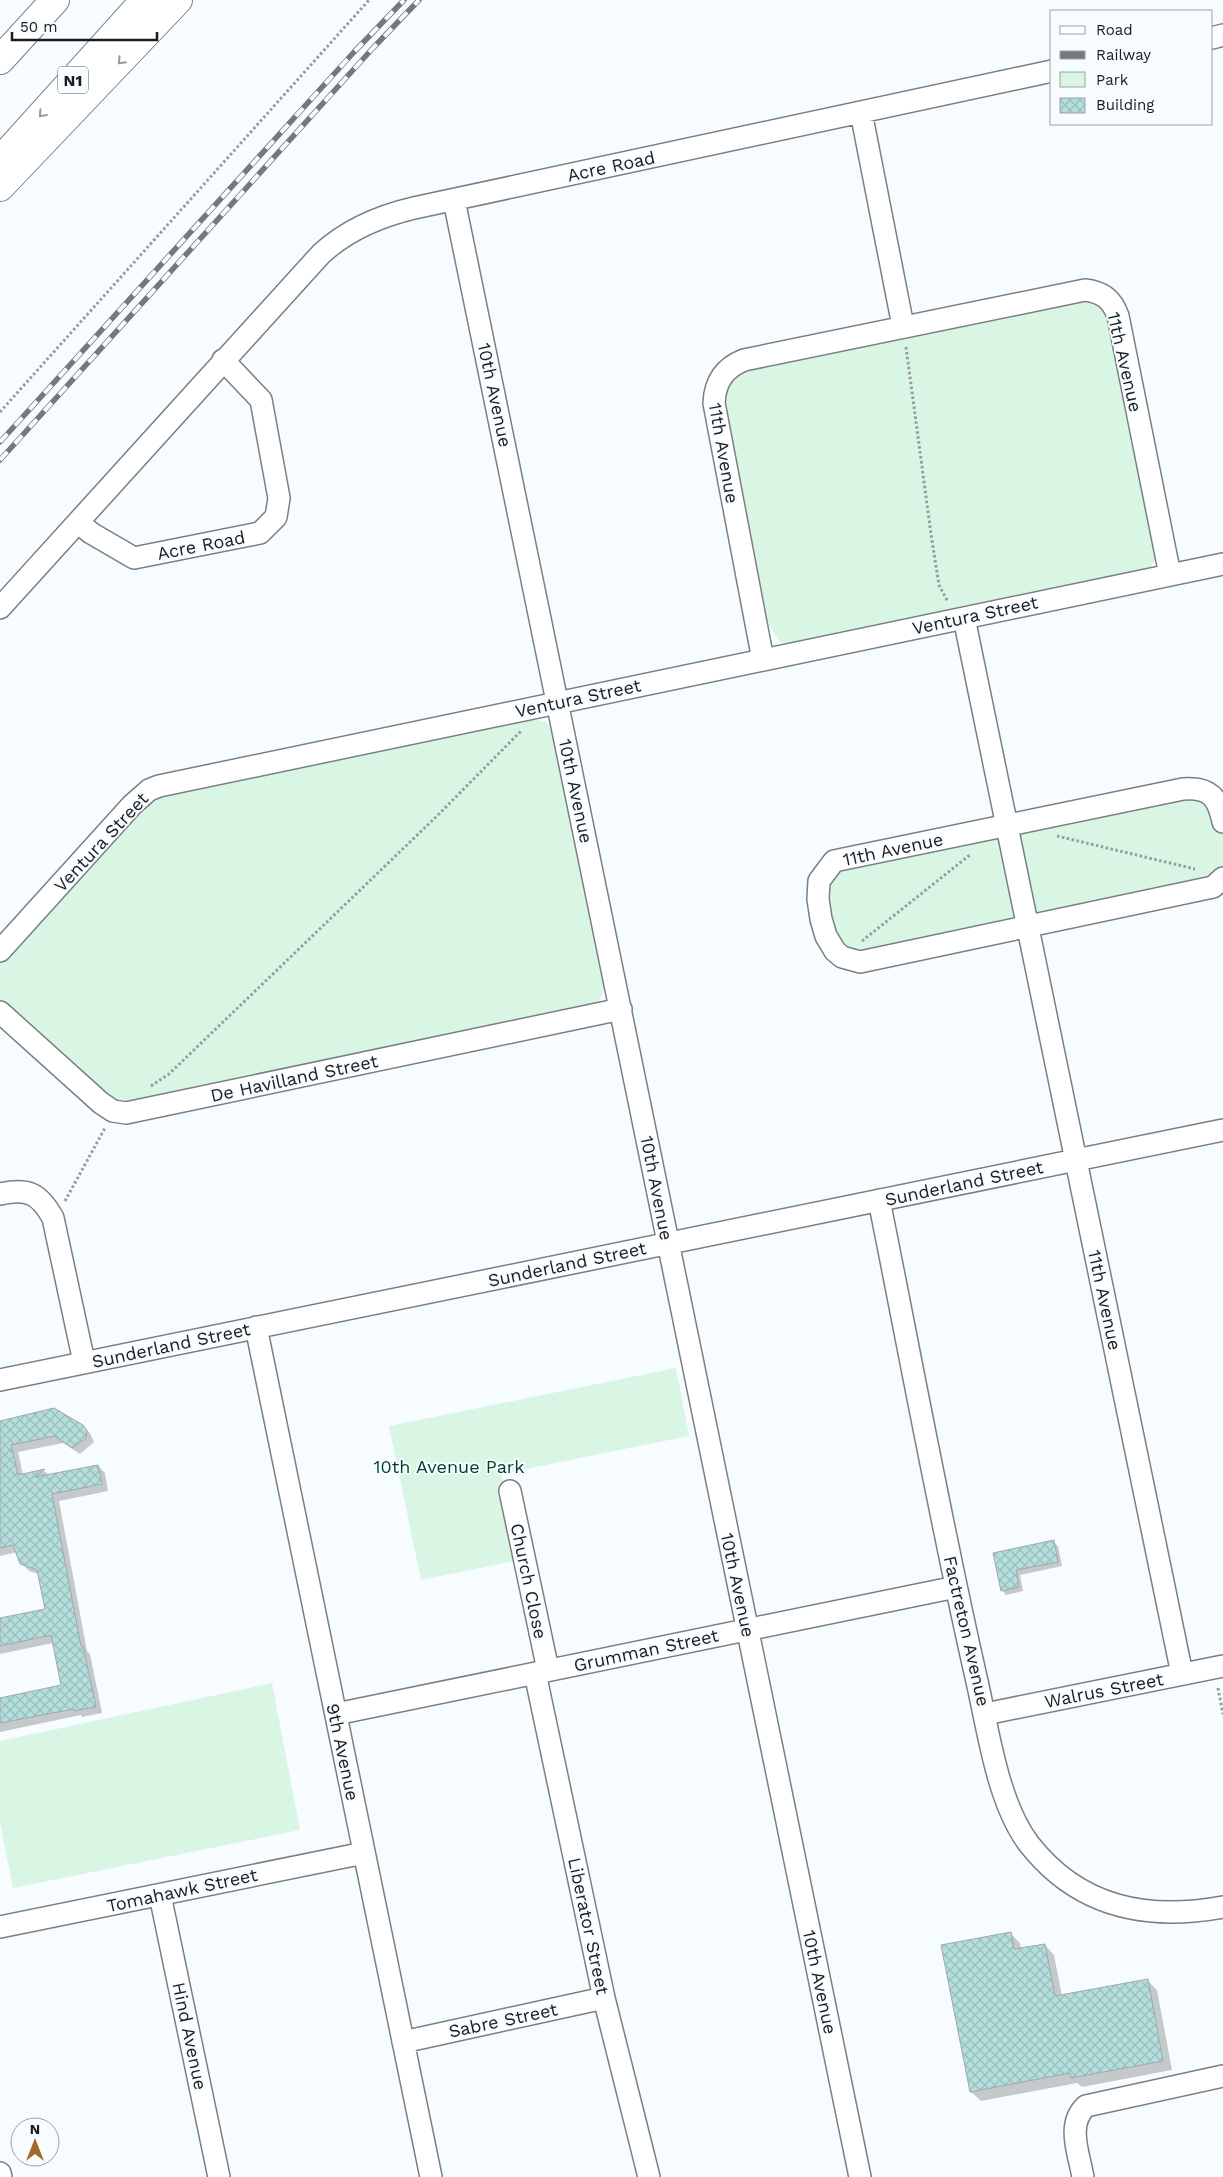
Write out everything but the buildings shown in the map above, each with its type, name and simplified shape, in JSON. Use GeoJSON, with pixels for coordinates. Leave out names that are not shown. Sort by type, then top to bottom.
{"type":"FeatureCollection","features":[{"type":"Feature","properties":{"kind":"highway"},"geometry":{"type":"LineString","coordinates":[[0,60],[54,0]]}},
{"type":"Feature","properties":{"kind":"highway","name":"N1"},"geometry":{"type":"LineString","coordinates":[[0,161],[145,0]]}},
{"type":"Feature","properties":{"kind":"highway"},"geometry":{"type":"LineString","coordinates":[[0,187],[178,0]]}},
{"type":"Feature","properties":{"kind":"street","name":"Acre Road"},"geometry":{"type":"LineString","coordinates":[[0,608],[223,360],[335,242],[350,232],[379,218],[454,200],[1050,72]]}},
{"type":"Feature","properties":{"kind":"street"},"geometry":{"type":"LineString","coordinates":[[861,112],[903,326]]}},
{"type":"Feature","properties":{"kind":"street","name":"10th Avenue"},"geometry":{"type":"LineString","coordinates":[[454,200],[549,704],[621,1009],[860,2177]]}},
{"type":"Feature","properties":{"kind":"street","name":"11th Avenue"},"geometry":{"type":"LineString","coordinates":[[764,660],[714,403],[716,386],[725,371],[744,360],[903,326],[1085,290],[1096,291],[1106,297],[1114,306],[1118,316],[1170,574]]}},
{"type":"Feature","properties":{"kind":"street","name":"Acre Road"},"geometry":{"type":"LineString","coordinates":[[78,522],[91,533],[134,558],[260,533],[276,517],[279,498],[261,400],[223,360]]}},
{"type":"Feature","properties":{"kind":"street","name":"Ventura Street"},"geometry":{"type":"LineString","coordinates":[[0,951],[132,804],[149,790],[159,786],[1223,564]]}},
{"type":"Feature","properties":{"kind":"street","name":"11th Avenue"},"geometry":{"type":"LineString","coordinates":[[964,618],[1182,1674]]}},
{"type":"Feature","properties":{"kind":"street","name":"11th Avenue"},"geometry":{"type":"LineString","coordinates":[[1223,822],[1213,796],[1199,788],[1183,789],[834,861],[819,880],[818,899],[826,936],[842,957],[860,962],[1213,887],[1223,878]]}},
{"type":"Feature","properties":{"kind":"street","name":"De Havilland Street"},"geometry":{"type":"LineString","coordinates":[[114,1111],[140,1111],[621,1009]]}},
{"type":"Feature","properties":{"kind":"street"},"geometry":{"type":"LineString","coordinates":[[0,1012],[85,1090],[114,1111]]}},
{"type":"Feature","properties":{"kind":"street","name":"Sunderland Street"},"geometry":{"type":"LineString","coordinates":[[0,1380],[1223,1130]]}},
{"type":"Feature","properties":{"kind":"street"},"geometry":{"type":"LineString","coordinates":[[0,1194],[26,1191],[44,1204],[53,1218],[84,1362]]}},
{"type":"Feature","properties":{"kind":"street","name":"Factreton Avenue"},"geometry":{"type":"LineString","coordinates":[[879,1200],[956,1587],[985,1714],[1011,1813],[1028,1842],[1044,1861],[1069,1883],[1099,1900],[1129,1909],[1160,1913],[1192,1913],[1223,1907]]}},
{"type":"Feature","properties":{"kind":"street","name":"9th Avenue"},"geometry":{"type":"LineString","coordinates":[[256,1327],[431,2177]]}},
{"type":"Feature","properties":{"kind":"street","name":"Church Close"},"geometry":{"type":"LineString","coordinates":[[510,1491],[542,1672]]}},
{"type":"Feature","properties":{"kind":"street","name":"Grumman Street"},"geometry":{"type":"LineString","coordinates":[[336,1714],[956,1587]]}},
{"type":"Feature","properties":{"kind":"street","name":"Walrus Street"},"geometry":{"type":"LineString","coordinates":[[985,1714],[1218,1667]]}},
{"type":"Feature","properties":{"kind":"street","name":"Liberator Street"},"geometry":{"type":"LineString","coordinates":[[542,1672],[604,1998],[649,2177]]}},
{"type":"Feature","properties":{"kind":"street","name":"Tomahawk Street"},"geometry":{"type":"LineString","coordinates":[[0,1927],[364,1853]]}},
{"type":"Feature","properties":{"kind":"street","name":"Hind Avenue"},"geometry":{"type":"LineString","coordinates":[[160,1895],[219,2177]]}},
{"type":"Feature","properties":{"kind":"street","name":"Sabre Street"},"geometry":{"type":"LineString","coordinates":[[403,2042],[604,1998]]}},
{"type":"Feature","properties":{"kind":"street"},"geometry":{"type":"LineString","coordinates":[[1083,2177],[1075,2123],[1077,2116],[1086,2106],[1223,2076]]}},
{"type":"Feature","properties":{"kind":"street"},"geometry":{"type":"LineString","coordinates":[[0,2173],[1,2177]]}},
{"type":"Feature","properties":{"kind":"path"},"geometry":{"type":"LineString","coordinates":[[0,412],[368,0]]}},
{"type":"Feature","properties":{"kind":"path"},"geometry":{"type":"LineString","coordinates":[[903,326],[939,585],[953,610],[964,618]]}},
{"type":"Feature","properties":{"kind":"path"},"geometry":{"type":"LineString","coordinates":[[145,1090],[169,1074],[437,816],[549,704]]}},
{"type":"Feature","properties":{"kind":"path"},"geometry":{"type":"LineString","coordinates":[[63,1205],[114,1111]]}},
{"type":"Feature","properties":{"kind":"path"},"geometry":{"type":"LineString","coordinates":[[1218,1667],[1223,1714]]}},
{"type":"Feature","properties":{"kind":"green space"},"geometry":{"type":"Polygon","coordinates":[[[1087,300],[1099,305],[1108,314],[1157,552],[1156,559],[1148,571],[787,644],[779,641],[769,625],[723,400],[727,380],[743,370],[1087,300]]]}},
{"type":"Feature","properties":{"kind":"green space"},"geometry":{"type":"Polygon","coordinates":[[[528,718],[546,722],[556,737],[606,979],[601,998],[584,1010],[126,1103],[114,1103],[0,1001],[0,963],[143,805],[155,796],[528,718]]]}},
{"type":"Feature","properties":{"kind":"green space"},"geometry":{"type":"Polygon","coordinates":[[[1199,788],[1223,822],[1223,878],[852,961],[821,919],[834,861],[1199,788]]]}},
{"type":"Feature","properties":{"kind":"green space","name":"10th Avenue Park"},"geometry":{"type":"Polygon","coordinates":[[[676,1368],[689,1436],[501,1474],[519,1560],[421,1580],[389,1426],[676,1368]]]}},
{"type":"Feature","properties":{"kind":"green space"},"geometry":{"type":"Polygon","coordinates":[[[272,1683],[300,1830],[13,1888],[0,1823],[0,1741],[272,1683]]]}},
{"type":"Feature","properties":{"kind":"railway"},"geometry":{"type":"LineString","coordinates":[[0,442],[354,52],[404,0]]}},
{"type":"Feature","properties":{"kind":"railway"},"geometry":{"type":"LineString","coordinates":[[0,460],[373,48],[419,0]]}}]}
